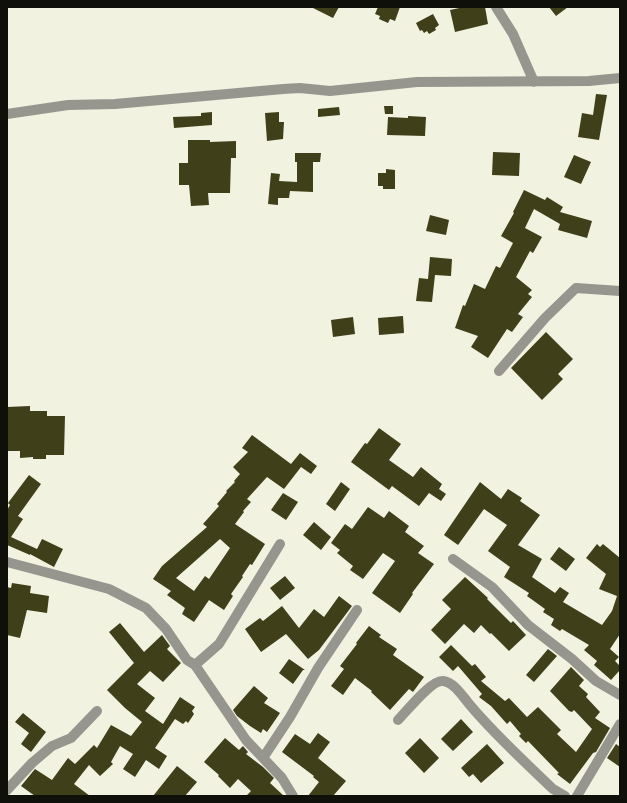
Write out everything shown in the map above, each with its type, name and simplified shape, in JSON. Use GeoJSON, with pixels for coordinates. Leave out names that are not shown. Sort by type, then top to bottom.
{"type":"FeatureCollection","features":[{"type":"Feature","properties":{"kind":"street"},"geometry":{"type":"LineString","coordinates":[[496,7],[513,34],[534,82]]}},
{"type":"Feature","properties":{"kind":"street"},"geometry":{"type":"LineString","coordinates":[[7,114],[68,105],[120,103],[300,88],[330,91],[417,82],[589,81],[620,78]]}},
{"type":"Feature","properties":{"kind":"street"},"geometry":{"type":"LineString","coordinates":[[499,371],[545,318],[576,288],[620,291]]}},
{"type":"Feature","properties":{"kind":"street"},"geometry":{"type":"LineString","coordinates":[[195,665],[219,644],[280,544]]}},
{"type":"Feature","properties":{"kind":"street"},"geometry":{"type":"LineString","coordinates":[[453,559],[492,587],[528,625],[572,659],[596,681],[620,696]]}},
{"type":"Feature","properties":{"kind":"street"},"geometry":{"type":"LineString","coordinates":[[7,562],[109,589],[146,608],[166,629],[187,660],[195,665],[246,740],[282,778],[293,796]]}},
{"type":"Feature","properties":{"kind":"street"},"geometry":{"type":"LineString","coordinates":[[263,758],[290,717],[318,668],[357,610]]}},
{"type":"Feature","properties":{"kind":"street"},"geometry":{"type":"LineString","coordinates":[[398,720],[428,689],[438,681],[444,681],[453,685],[485,722],[548,784],[565,796]]}},
{"type":"Feature","properties":{"kind":"street"},"geometry":{"type":"LineString","coordinates":[[7,790],[32,763],[52,746],[71,738],[97,711]]}},
{"type":"Feature","properties":{"kind":"street"},"geometry":{"type":"LineString","coordinates":[[577,796],[620,724]]}},
{"type":"Feature","properties":{"kind":"building"},"geometry":{"type":"Polygon","coordinates":[[[311,7],[339,7],[333,18],[311,7]]]}},
{"type":"Feature","properties":{"kind":"building"},"geometry":{"type":"Polygon","coordinates":[[[378,7],[400,7],[395,21],[390,19],[388,23],[379,19],[380,16],[375,14],[378,7]]]}},
{"type":"Feature","properties":{"kind":"building"},"geometry":{"type":"Polygon","coordinates":[[[464,7],[485,7],[488,24],[455,32],[450,10],[464,7]]]}},
{"type":"Feature","properties":{"kind":"building"},"geometry":{"type":"Polygon","coordinates":[[[549,7],[568,7],[556,16],[549,7]]]}},
{"type":"Feature","properties":{"kind":"building"},"geometry":{"type":"Polygon","coordinates":[[[433,14],[439,25],[435,28],[436,30],[429,34],[427,31],[424,33],[422,30],[420,31],[416,23],[433,14]]]}},
{"type":"Feature","properties":{"kind":"building"},"geometry":{"type":"Polygon","coordinates":[[[596,94],[607,95],[599,140],[578,137],[582,113],[593,115],[596,94]]]}},
{"type":"Feature","properties":{"kind":"building"},"geometry":{"type":"Polygon","coordinates":[[[384,106],[393,106],[393,114],[385,114],[384,106]]]}},
{"type":"Feature","properties":{"kind":"building"},"geometry":{"type":"Polygon","coordinates":[[[339,107],[340,115],[318,117],[318,109],[339,107]]]}},
{"type":"Feature","properties":{"kind":"building"},"geometry":{"type":"Polygon","coordinates":[[[212,112],[212,125],[174,128],[173,117],[201,116],[201,113],[212,112]]]}},
{"type":"Feature","properties":{"kind":"building"},"geometry":{"type":"Polygon","coordinates":[[[279,112],[279,122],[284,122],[283,139],[267,141],[265,113],[279,112]]]}},
{"type":"Feature","properties":{"kind":"building"},"geometry":{"type":"Polygon","coordinates":[[[408,116],[426,117],[425,136],[387,135],[388,117],[408,118],[408,116]]]}},
{"type":"Feature","properties":{"kind":"building"},"geometry":{"type":"Polygon","coordinates":[[[188,140],[210,140],[210,142],[236,141],[236,158],[231,158],[230,193],[208,193],[209,205],[191,206],[189,185],[179,185],[179,163],[188,163],[188,140]]]}},
{"type":"Feature","properties":{"kind":"building"},"geometry":{"type":"Polygon","coordinates":[[[493,152],[520,153],[519,176],[492,175],[493,152]]]}},
{"type":"Feature","properties":{"kind":"building"},"geometry":{"type":"Polygon","coordinates":[[[295,153],[321,153],[320,162],[313,162],[313,192],[290,191],[289,198],[278,198],[278,205],[268,204],[271,173],[280,174],[279,181],[297,182],[297,162],[295,162],[295,153]]]}},
{"type":"Feature","properties":{"kind":"building"},"geometry":{"type":"Polygon","coordinates":[[[574,155],[591,162],[581,184],[564,177],[574,155]]]}},
{"type":"Feature","properties":{"kind":"building"},"geometry":{"type":"Polygon","coordinates":[[[386,169],[395,170],[395,189],[383,189],[383,186],[378,186],[378,173],[386,173],[386,169]]]}},
{"type":"Feature","properties":{"kind":"building"},"geometry":{"type":"Polygon","coordinates":[[[524,190],[545,200],[547,197],[563,207],[560,212],[592,221],[587,238],[558,230],[560,224],[534,209],[525,228],[542,237],[533,253],[530,251],[516,277],[532,290],[528,294],[532,297],[518,314],[523,317],[512,332],[507,329],[488,358],[471,347],[478,336],[455,328],[463,305],[465,306],[474,284],[485,289],[496,266],[500,268],[513,243],[501,236],[514,213],[513,212],[524,190]]]}},
{"type":"Feature","properties":{"kind":"building"},"geometry":{"type":"Polygon","coordinates":[[[430,215],[449,220],[446,235],[426,231],[430,215]]]}},
{"type":"Feature","properties":{"kind":"building"},"geometry":{"type":"Polygon","coordinates":[[[430,257],[452,259],[451,276],[435,275],[432,302],[416,301],[419,278],[428,279],[430,257]]]}},
{"type":"Feature","properties":{"kind":"building"},"geometry":{"type":"Polygon","coordinates":[[[403,316],[404,333],[379,335],[378,318],[403,316]]]}},
{"type":"Feature","properties":{"kind":"building"},"geometry":{"type":"Polygon","coordinates":[[[353,317],[355,334],[333,337],[331,320],[353,317]]]}},
{"type":"Feature","properties":{"kind":"building"},"geometry":{"type":"Polygon","coordinates":[[[546,332],[573,359],[558,374],[563,379],[542,400],[511,368],[546,332]]]}},
{"type":"Feature","properties":{"kind":"building"},"geometry":{"type":"Polygon","coordinates":[[[30,406],[30,411],[47,411],[47,416],[65,416],[64,455],[46,455],[46,459],[33,459],[33,457],[20,458],[20,451],[7,451],[7,407],[30,406]]]}},
{"type":"Feature","properties":{"kind":"building"},"geometry":{"type":"Polygon","coordinates":[[[379,428],[401,444],[389,460],[413,477],[421,467],[442,484],[439,489],[446,494],[441,501],[429,493],[419,506],[392,486],[389,490],[351,462],[365,443],[367,444],[379,428]]]}},
{"type":"Feature","properties":{"kind":"building"},"geometry":{"type":"Polygon","coordinates":[[[252,435],[291,464],[300,453],[317,466],[311,474],[301,467],[284,489],[267,477],[247,499],[251,502],[235,524],[265,544],[252,565],[250,564],[242,576],[243,577],[231,594],[233,596],[224,610],[209,600],[194,622],[182,614],[185,608],[167,595],[171,591],[153,579],[162,566],[207,527],[203,524],[219,506],[217,504],[240,474],[233,467],[248,452],[242,448],[252,435]],[[220,539],[176,578],[194,591],[205,576],[209,579],[230,548],[220,539]]]}},
{"type":"Feature","properties":{"kind":"building"},"geometry":{"type":"Polygon","coordinates":[[[29,475],[41,484],[18,516],[23,519],[11,537],[37,549],[42,539],[63,549],[54,567],[30,554],[7,545],[7,510],[10,505],[8,503],[29,475]]]}},
{"type":"Feature","properties":{"kind":"building"},"geometry":{"type":"Polygon","coordinates":[[[341,482],[350,489],[335,511],[326,504],[341,482]]]}},
{"type":"Feature","properties":{"kind":"building"},"geometry":{"type":"Polygon","coordinates":[[[480,482],[501,499],[508,489],[522,498],[520,501],[540,515],[518,545],[542,559],[532,577],[555,593],[560,587],[569,593],[563,602],[602,625],[612,611],[617,596],[599,589],[606,574],[586,558],[597,544],[600,547],[603,544],[620,558],[620,634],[610,649],[619,657],[615,661],[620,666],[620,670],[611,680],[594,665],[597,661],[584,650],[589,645],[562,629],[560,631],[551,625],[554,619],[543,612],[545,609],[527,596],[529,593],[504,577],[510,567],[488,551],[507,525],[484,509],[458,545],[444,535],[480,482]]]}},
{"type":"Feature","properties":{"kind":"building"},"geometry":{"type":"Polygon","coordinates":[[[283,493],[298,502],[286,520],[271,510],[283,493]]]}},
{"type":"Feature","properties":{"kind":"building"},"geometry":{"type":"Polygon","coordinates":[[[368,507],[384,518],[389,511],[409,526],[405,532],[424,546],[418,553],[434,564],[412,593],[413,594],[400,613],[372,593],[395,561],[383,553],[363,579],[350,570],[353,566],[337,553],[340,550],[331,543],[345,524],[352,529],[368,507]]]}},
{"type":"Feature","properties":{"kind":"building"},"geometry":{"type":"Polygon","coordinates":[[[314,522],[331,537],[321,550],[303,535],[314,522]]]}},
{"type":"Feature","properties":{"kind":"building"},"geometry":{"type":"Polygon","coordinates":[[[559,547],[575,559],[566,571],[550,559],[559,547]]]}},
{"type":"Feature","properties":{"kind":"building"},"geometry":{"type":"Polygon","coordinates":[[[285,576],[295,588],[280,600],[270,588],[285,576]]]}},
{"type":"Feature","properties":{"kind":"building"},"geometry":{"type":"Polygon","coordinates":[[[465,577],[488,598],[487,599],[511,623],[513,621],[526,635],[509,651],[481,625],[474,633],[464,624],[445,644],[431,630],[451,609],[442,600],[465,577]]]}},
{"type":"Feature","properties":{"kind":"building"},"geometry":{"type":"Polygon","coordinates":[[[12,583],[31,586],[30,593],[49,596],[47,613],[27,610],[20,638],[7,635],[7,587],[11,588],[12,583]]]}},
{"type":"Feature","properties":{"kind":"building"},"geometry":{"type":"Polygon","coordinates":[[[339,596],[352,606],[319,650],[308,659],[286,634],[261,652],[245,629],[260,618],[263,621],[282,606],[299,628],[314,609],[324,617],[339,596]]]}},
{"type":"Feature","properties":{"kind":"building"},"geometry":{"type":"Polygon","coordinates":[[[120,623],[144,652],[162,635],[170,646],[167,649],[181,663],[163,682],[150,671],[137,684],[155,698],[145,711],[163,724],[180,697],[195,707],[192,711],[194,714],[188,723],[186,721],[183,724],[175,719],[155,748],[167,756],[159,769],[146,760],[135,777],[123,769],[133,754],[120,746],[111,762],[113,764],[100,776],[89,765],[74,784],[90,796],[35,796],[21,786],[35,769],[52,780],[68,758],[75,764],[94,745],[97,748],[111,725],[131,736],[142,722],[107,690],[134,663],[109,632],[120,623]]]}},
{"type":"Feature","properties":{"kind":"building"},"geometry":{"type":"Polygon","coordinates":[[[369,626],[381,635],[379,637],[397,649],[393,655],[424,677],[413,692],[409,689],[390,710],[371,692],[372,691],[355,678],[343,695],[331,686],[344,669],[340,666],[369,626]]]}},
{"type":"Feature","properties":{"kind":"building"},"geometry":{"type":"Polygon","coordinates":[[[451,645],[472,666],[475,664],[486,677],[481,681],[505,701],[509,698],[527,717],[538,707],[561,730],[557,734],[576,752],[592,729],[574,710],[572,712],[569,711],[550,691],[571,667],[584,680],[579,686],[588,694],[586,697],[600,712],[595,718],[610,728],[596,752],[593,753],[570,784],[557,774],[559,773],[528,741],[526,743],[519,736],[521,734],[510,721],[507,724],[491,706],[479,697],[482,694],[458,666],[453,671],[439,657],[451,645]]]}},
{"type":"Feature","properties":{"kind":"building"},"geometry":{"type":"Polygon","coordinates":[[[548,649],[557,656],[534,682],[526,675],[548,649]]]}},
{"type":"Feature","properties":{"kind":"building"},"geometry":{"type":"Polygon","coordinates":[[[289,659],[305,670],[303,670],[293,684],[279,673],[289,659]]]}},
{"type":"Feature","properties":{"kind":"building"},"geometry":{"type":"Polygon","coordinates":[[[254,686],[268,698],[264,703],[280,713],[267,732],[263,729],[261,733],[250,726],[237,716],[233,710],[254,686]]]}},
{"type":"Feature","properties":{"kind":"building"},"geometry":{"type":"Polygon","coordinates":[[[23,713],[46,732],[31,752],[21,744],[29,733],[15,722],[23,713]]]}},
{"type":"Feature","properties":{"kind":"building"},"geometry":{"type":"Polygon","coordinates":[[[461,719],[473,732],[453,751],[441,739],[461,719]]]}},
{"type":"Feature","properties":{"kind":"building"},"geometry":{"type":"Polygon","coordinates":[[[318,733],[330,742],[318,758],[346,781],[333,796],[308,796],[319,782],[313,777],[314,776],[282,752],[295,734],[310,744],[318,733]]]}},
{"type":"Feature","properties":{"kind":"building"},"geometry":{"type":"Polygon","coordinates":[[[225,738],[239,750],[243,746],[248,752],[246,754],[274,778],[270,783],[284,796],[246,796],[251,791],[238,779],[230,788],[218,776],[219,775],[204,762],[225,738]]]}},
{"type":"Feature","properties":{"kind":"building"},"geometry":{"type":"Polygon","coordinates":[[[420,738],[439,758],[424,773],[405,753],[420,738]]]}},
{"type":"Feature","properties":{"kind":"building"},"geometry":{"type":"Polygon","coordinates":[[[487,744],[504,763],[481,783],[473,774],[469,777],[461,768],[487,744]]]}},
{"type":"Feature","properties":{"kind":"building"},"geometry":{"type":"Polygon","coordinates":[[[616,744],[620,747],[620,767],[607,758],[616,744]]]}},
{"type":"Feature","properties":{"kind":"building"},"geometry":{"type":"Polygon","coordinates":[[[177,766],[197,782],[185,796],[153,796],[177,766]]]}}]}
